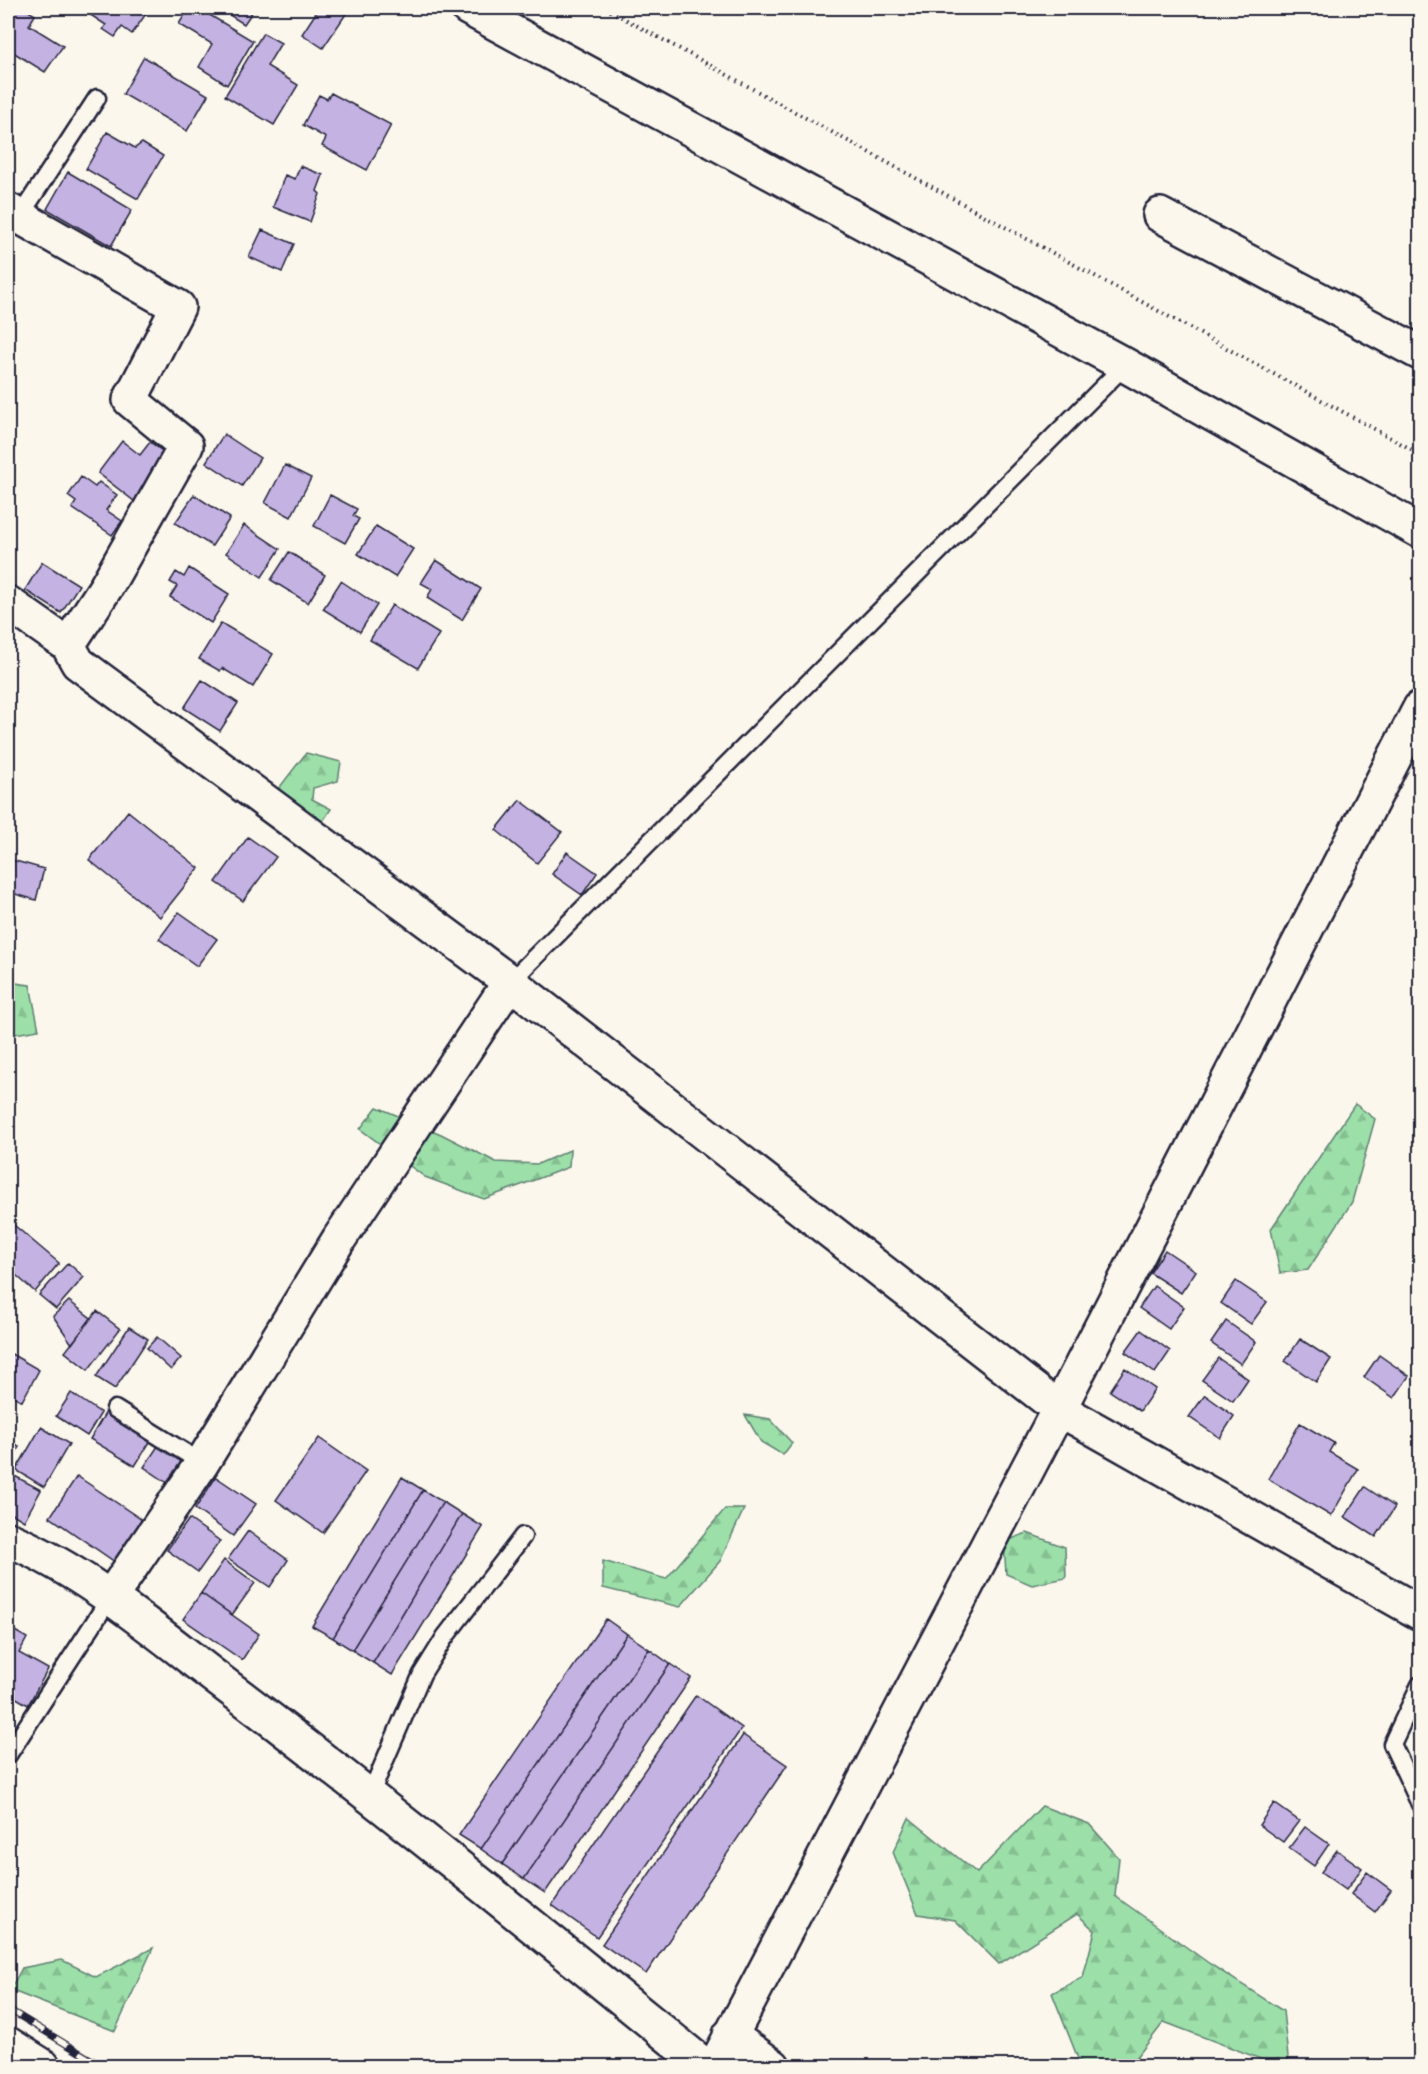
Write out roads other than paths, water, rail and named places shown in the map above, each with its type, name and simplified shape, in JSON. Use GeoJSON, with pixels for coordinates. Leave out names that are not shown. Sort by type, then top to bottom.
{"type":"FeatureCollection","features":[{"type":"Feature","properties":{"kind":"street"},"geometry":{"type":"LineString","coordinates":[[468,8],[1125,365],[1420,531]]}},
{"type":"Feature","properties":{"kind":"street"},"geometry":{"type":"LineString","coordinates":[[14,213],[178,307],[130,400],[186,446],[106,587],[68,645]]}},
{"type":"Feature","properties":{"kind":"street"},"geometry":{"type":"LineString","coordinates":[[1160,215],[1420,353]]}},
{"type":"Feature","properties":{"kind":"street"},"geometry":{"type":"LineString","coordinates":[[8,603],[68,645],[78,663],[510,982],[1059,1409],[1420,1613]]}},
{"type":"Feature","properties":{"kind":"street"},"geometry":{"type":"LineString","coordinates":[[716,2067],[730,2035],[1059,1409],[1420,708]]}},
{"type":"Feature","properties":{"kind":"street"},"geometry":{"type":"LineString","coordinates":[[110,1598],[202,1463],[339,1239],[510,982]]}},
{"type":"Feature","properties":{"kind":"street"},"geometry":{"type":"LineString","coordinates":[[8,1539],[37,1551],[110,1598],[370,1795],[705,2067]]}},
{"type":"Feature","properties":{"kind":"street"},"geometry":{"type":"LineString","coordinates":[[730,2035],[773,2067]]}},
{"type":"Feature","properties":{"kind":"street"},"geometry":{"type":"LineString","coordinates":[[8,2044],[43,2067]]}},
{"type":"Feature","properties":{"kind":"lane"},"geometry":{"type":"LineString","coordinates":[[14,213],[97,98]]}},
{"type":"Feature","properties":{"kind":"lane"},"geometry":{"type":"LineString","coordinates":[[510,982],[1125,365]]}},
{"type":"Feature","properties":{"kind":"lane"},"geometry":{"type":"LineString","coordinates":[[115,1409],[202,1463]]}},
{"type":"Feature","properties":{"kind":"lane"},"geometry":{"type":"LineString","coordinates":[[370,1795],[422,1674],[445,1637],[524,1536]]}},
{"type":"Feature","properties":{"kind":"lane"},"geometry":{"type":"LineString","coordinates":[[8,1755],[110,1598]]}},
{"type":"Feature","properties":{"kind":"lane"},"geometry":{"type":"LineString","coordinates":[[1420,1685],[1392,1744],[1420,1804]]}},
{"type":"Feature","properties":{"kind":"railway"},"geometry":{"type":"LineString","coordinates":[[8,2009],[102,2066]]}}]}
